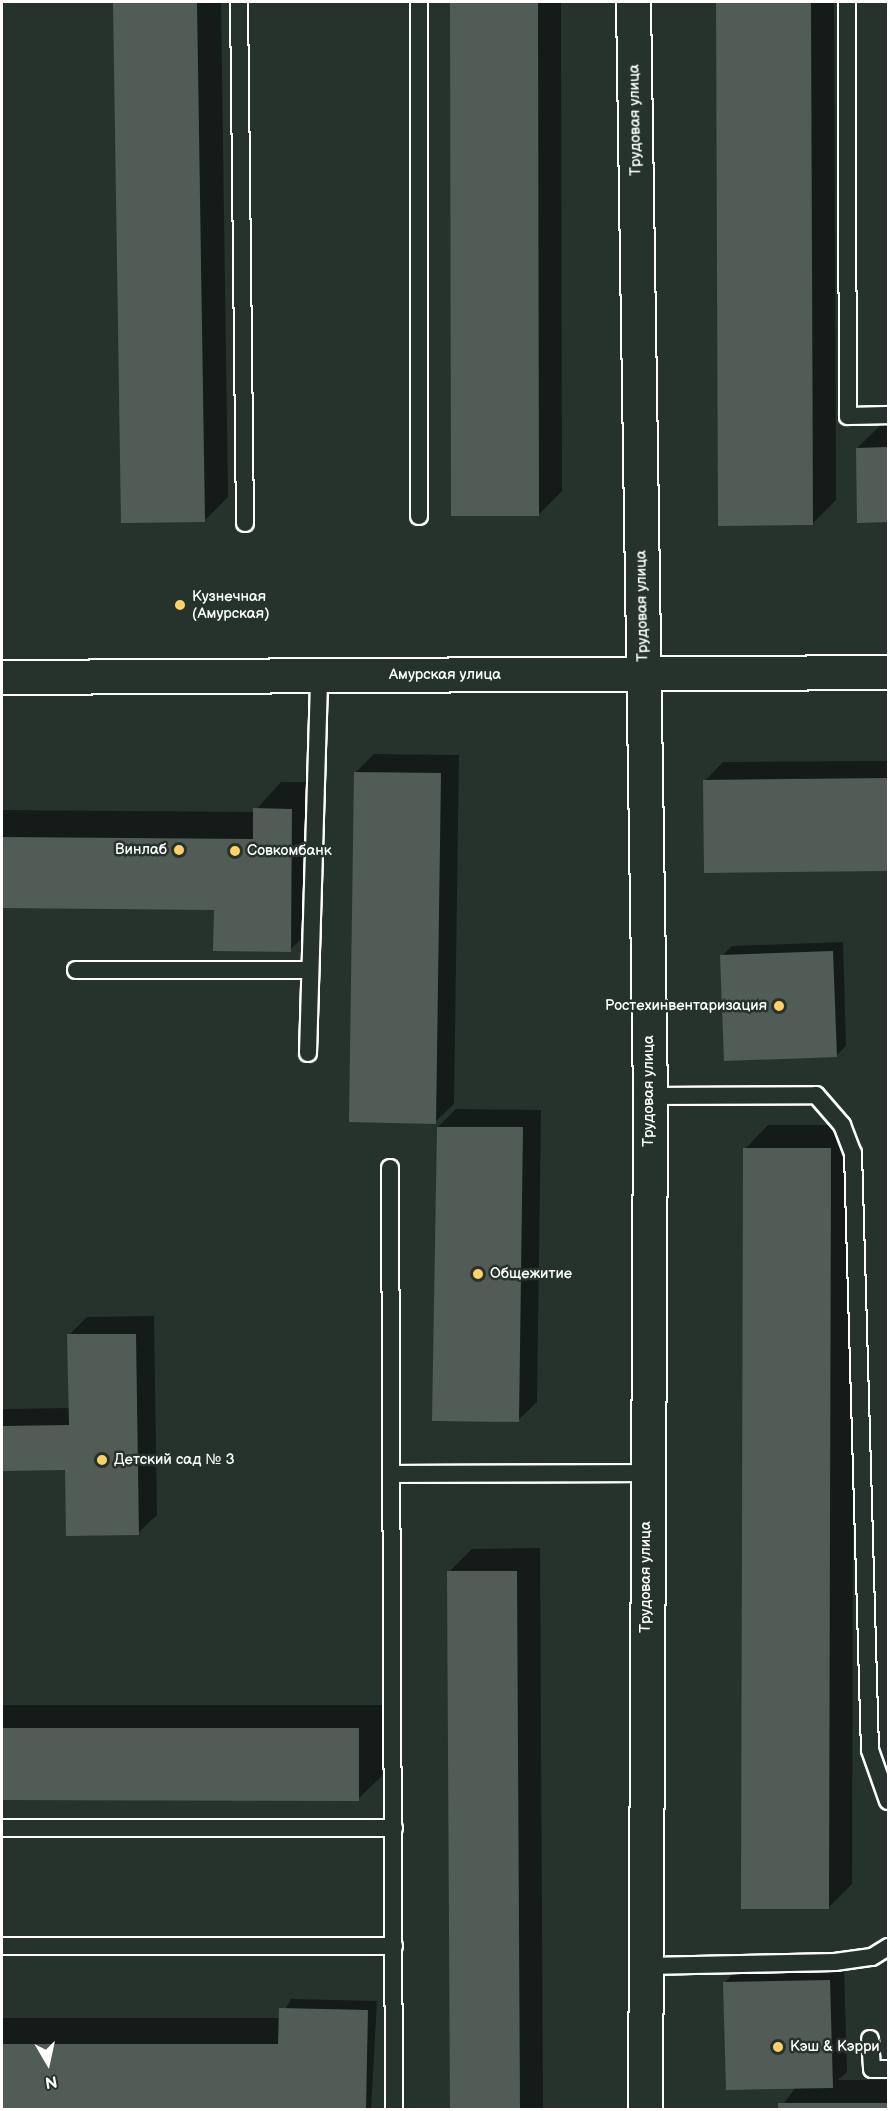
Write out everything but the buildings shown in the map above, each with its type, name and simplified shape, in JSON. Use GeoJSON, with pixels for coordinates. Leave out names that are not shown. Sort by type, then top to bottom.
{"type":"FeatureCollection","features":[{"type":"Feature","properties":{"kind":"street","name":"Трудовая улица"},"geometry":{"type":"LineString","coordinates":[[633,2],[650,1096],[645,1473],[647,1966],[645,2109]]}},
{"type":"Feature","properties":{"kind":"street","name":"Амурская улица"},"geometry":{"type":"LineString","coordinates":[[2,677],[888,672]]}},
{"type":"Feature","properties":{"kind":"lane"},"geometry":{"type":"LineString","coordinates":[[239,2],[245,523]]}},
{"type":"Feature","properties":{"kind":"lane"},"geometry":{"type":"LineString","coordinates":[[419,2],[419,516]]}},
{"type":"Feature","properties":{"kind":"lane"},"geometry":{"type":"LineString","coordinates":[[847,2],[848,416],[888,415]]}},
{"type":"Feature","properties":{"kind":"lane"},"geometry":{"type":"LineString","coordinates":[[308,1053],[308,970],[319,675]]}},
{"type":"Feature","properties":{"kind":"lane"},"geometry":{"type":"LineString","coordinates":[[76,970],[308,970]]}},
{"type":"Feature","properties":{"kind":"lane"},"geometry":{"type":"LineString","coordinates":[[650,1096],[816,1095],[842,1125],[853,1154],[870,1750],[888,1801]]}},
{"type":"Feature","properties":{"kind":"lane"},"geometry":{"type":"LineString","coordinates":[[390,1168],[394,2109]]}},
{"type":"Feature","properties":{"kind":"lane"},"geometry":{"type":"LineString","coordinates":[[392,1474],[645,1473]]}},
{"type":"Feature","properties":{"kind":"lane"},"geometry":{"type":"LineString","coordinates":[[2,1828],[394,1828]]}},
{"type":"Feature","properties":{"kind":"lane"},"geometry":{"type":"LineString","coordinates":[[2,1946],[394,1946]]}},
{"type":"Feature","properties":{"kind":"lane"},"geometry":{"type":"LineString","coordinates":[[647,1966],[835,1962],[872,1957],[888,1947]]}},
{"type":"Feature","properties":{"kind":"lane"},"geometry":{"type":"LineString","coordinates":[[870,2039],[872,2069],[888,2069]]}},
{"type":"Feature","properties":{"kind":"place","name":"Кузнечная (Амурская)"},"geometry":{"type":"Point","coordinates":[180,605]}},
{"type":"Feature","properties":{"kind":"place","name":"Винлаб"},"geometry":{"type":"Point","coordinates":[179,850]}},
{"type":"Feature","properties":{"kind":"place","name":"Совкомбанк"},"geometry":{"type":"Point","coordinates":[235,851]}},
{"type":"Feature","properties":{"kind":"place","name":"Ростехинвентаризация"},"geometry":{"type":"Point","coordinates":[779,1006]}},
{"type":"Feature","properties":{"kind":"place","name":"Общежитие"},"geometry":{"type":"Point","coordinates":[478,1274]}},
{"type":"Feature","properties":{"kind":"place","name":"Детский сад № 3"},"geometry":{"type":"Point","coordinates":[102,1460]}},
{"type":"Feature","properties":{"kind":"place","name":"Кэш & Кэрри"},"geometry":{"type":"Point","coordinates":[778,2047]}}]}
